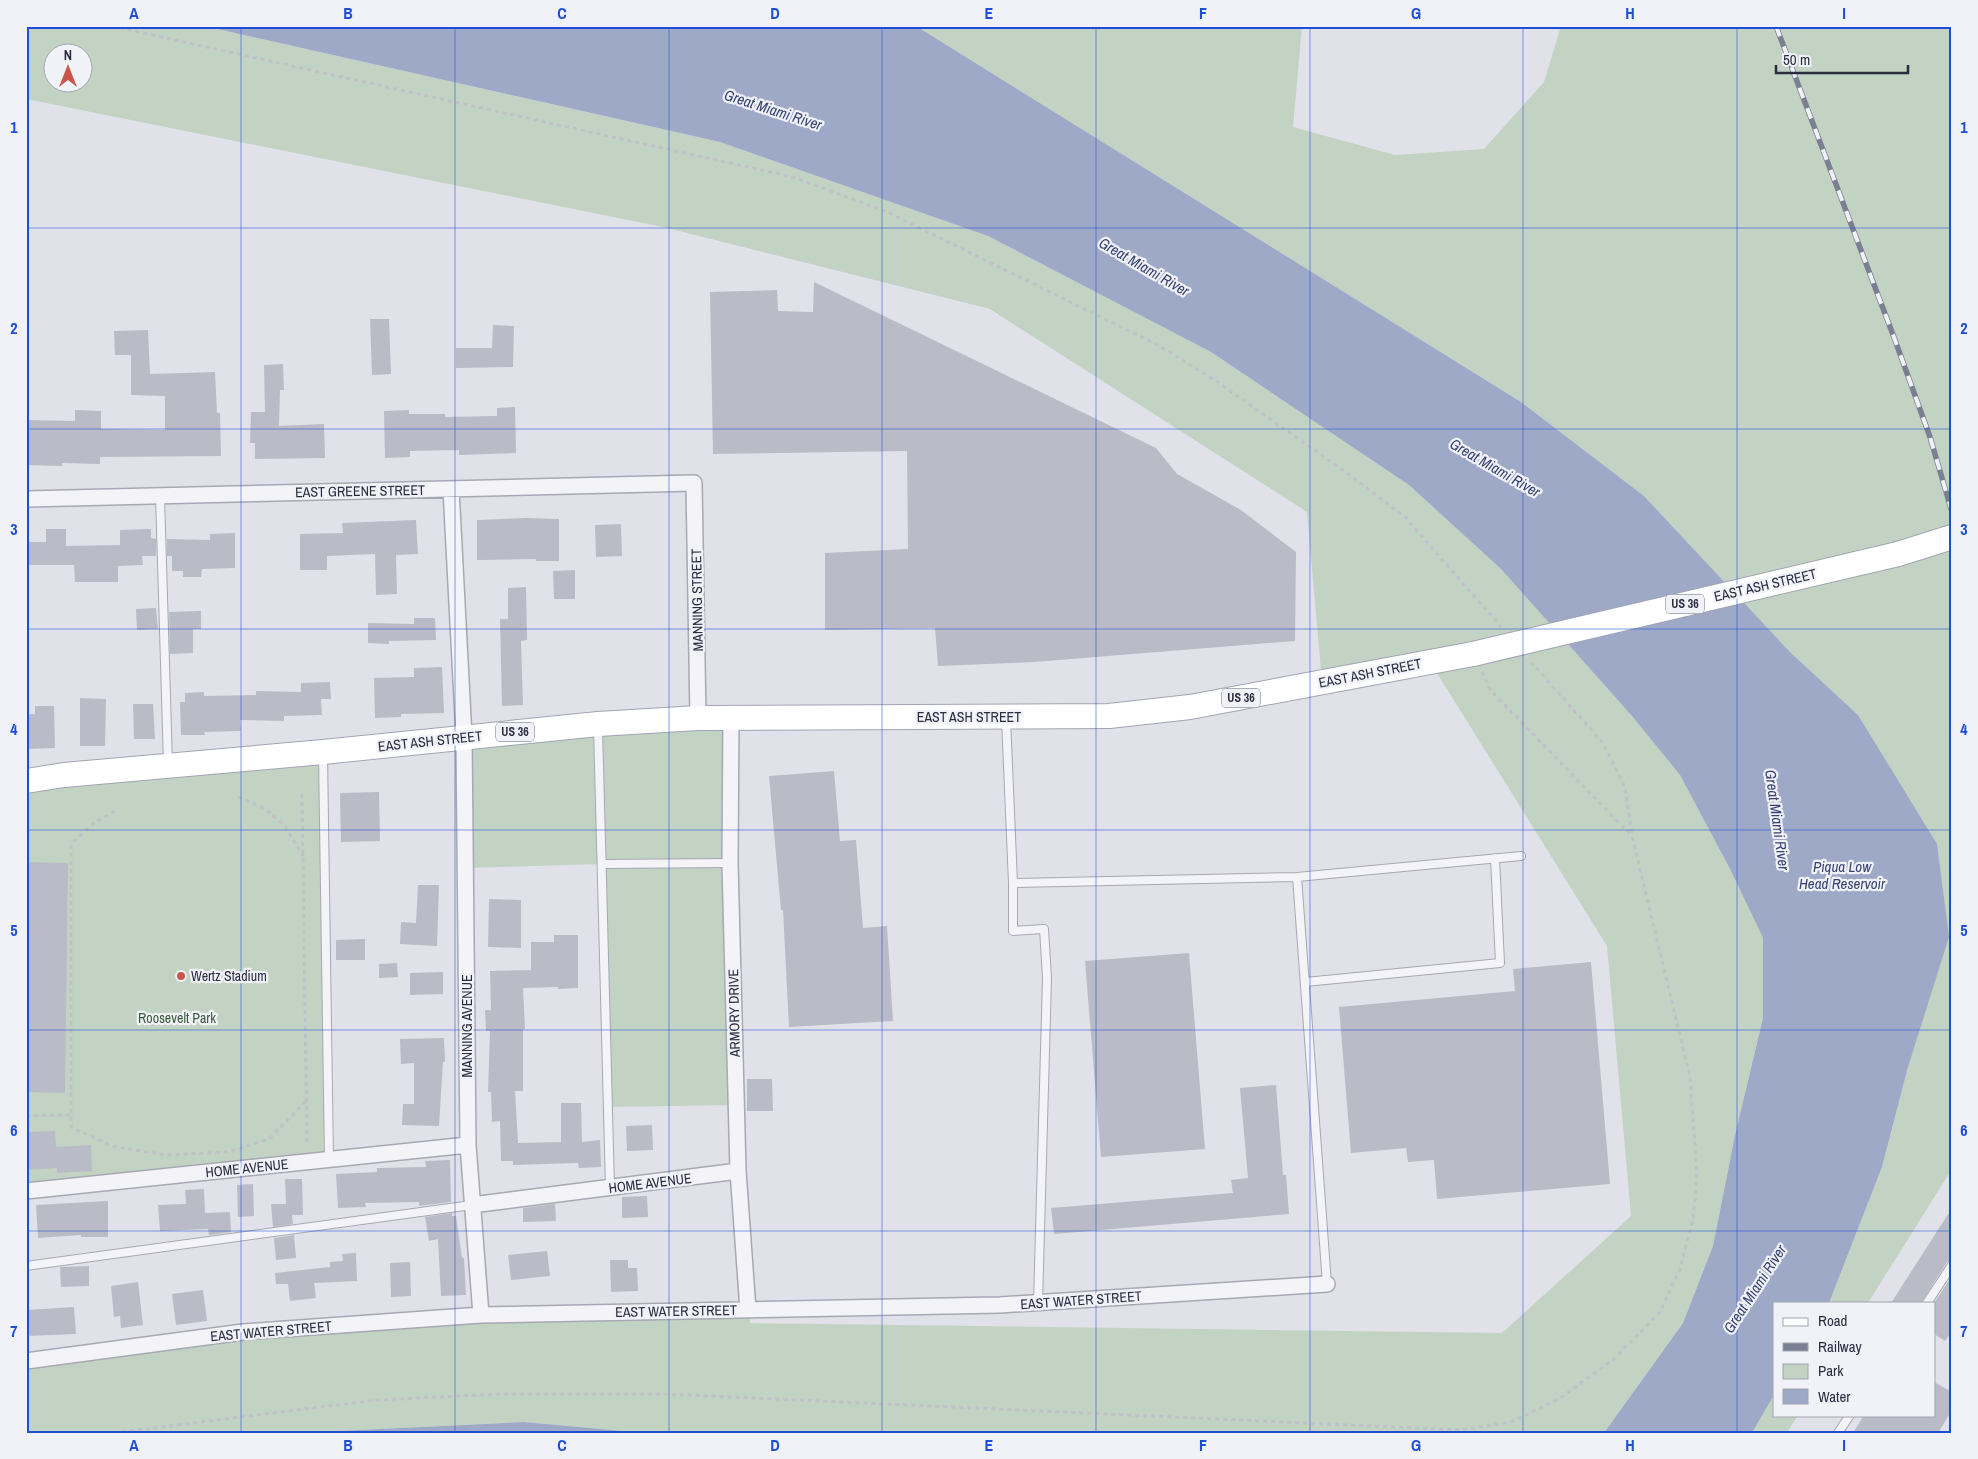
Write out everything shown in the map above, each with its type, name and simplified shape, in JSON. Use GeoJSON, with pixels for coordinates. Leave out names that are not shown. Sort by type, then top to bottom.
{"type":"FeatureCollection","features":[{"type":"Feature","properties":{"kind":"main road","name":"EAST ASH STREET"},"geometry":{"type":"LineString","coordinates":[[1898,554],[1952,537]]}},
{"type":"Feature","properties":{"kind":"main road","name":"EAST ASH STREET"},"geometry":{"type":"LineString","coordinates":[[26,781],[64,775],[323,752],[598,724],[732,717],[1109,716],[1190,707],[1473,654],[1898,554],[1952,545]]}},
{"type":"Feature","properties":{"kind":"street","name":"EAST GREENE STREET"},"geometry":{"type":"LineString","coordinates":[[26,499],[694,483]]}},
{"type":"Feature","properties":{"kind":"street","name":"MANNING STREET"},"geometry":{"type":"LineString","coordinates":[[694,483],[698,718]]}},
{"type":"Feature","properties":{"kind":"street","name":"MANNING AVENUE"},"geometry":{"type":"LineString","coordinates":[[451,489],[464,737],[468,1145],[481,1315]]}},
{"type":"Feature","properties":{"kind":"street","name":"ARMORY DRIVE"},"geometry":{"type":"LineString","coordinates":[[732,717],[730,862],[738,1171],[748,1310]]}},
{"type":"Feature","properties":{"kind":"street","name":"HOME AVENUE"},"geometry":{"type":"LineString","coordinates":[[26,1191],[468,1145]]}},
{"type":"Feature","properties":{"kind":"street","name":"HOME AVENUE"},"geometry":{"type":"LineString","coordinates":[[472,1205],[738,1171]]}},
{"type":"Feature","properties":{"kind":"street","name":"EAST WATER STREET"},"geometry":{"type":"LineString","coordinates":[[26,1361],[243,1332],[481,1315],[1000,1305],[1327,1284]]}},
{"type":"Feature","properties":{"kind":"lane"},"geometry":{"type":"LineString","coordinates":[[160,496],[168,765]]}},
{"type":"Feature","properties":{"kind":"lane"},"geometry":{"type":"LineString","coordinates":[[1006,717],[1013,883],[1013,931],[1044,929],[1047,978],[1038,1303]]}},
{"type":"Feature","properties":{"kind":"lane"},"geometry":{"type":"LineString","coordinates":[[598,724],[610,1188]]}},
{"type":"Feature","properties":{"kind":"lane"},"geometry":{"type":"LineString","coordinates":[[323,752],[329,1159]]}},
{"type":"Feature","properties":{"kind":"lane"},"geometry":{"type":"LineString","coordinates":[[1013,883],[1297,877],[1521,856]]}},
{"type":"Feature","properties":{"kind":"lane"},"geometry":{"type":"LineString","coordinates":[[1305,982],[1500,963],[1495,858]]}},
{"type":"Feature","properties":{"kind":"lane"},"geometry":{"type":"LineString","coordinates":[[602,864],[730,862]]}},
{"type":"Feature","properties":{"kind":"lane"},"geometry":{"type":"LineString","coordinates":[[1297,877],[1327,1284]]}},
{"type":"Feature","properties":{"kind":"lane"},"geometry":{"type":"LineString","coordinates":[[26,1266],[472,1205]]}},
{"type":"Feature","properties":{"kind":"lane"},"geometry":{"type":"LineString","coordinates":[[1928,1302],[1952,1265]]}},
{"type":"Feature","properties":{"kind":"lane"},"geometry":{"type":"LineString","coordinates":[[1838,1433],[1849,1416]]}},
{"type":"Feature","properties":{"kind":"path"},"geometry":{"type":"LineString","coordinates":[[1473,654],[1491,692],[1632,836]]}},
{"type":"Feature","properties":{"kind":"path"},"geometry":{"type":"LineString","coordinates":[[302,794],[307,1142]]}},
{"type":"Feature","properties":{"kind":"path"},"geometry":{"type":"LineString","coordinates":[[238,797],[264,808],[285,826],[303,857]]}},
{"type":"Feature","properties":{"kind":"path"},"geometry":{"type":"LineString","coordinates":[[115,811],[94,823],[71,844],[71,1127],[112,1146],[166,1154],[229,1152],[269,1139],[306,1101]]}},
{"type":"Feature","properties":{"kind":"path"},"geometry":{"type":"LineString","coordinates":[[26,1116],[71,1115]]}},
{"type":"Feature","properties":{"kind":"green space"},"geometry":{"type":"Polygon","coordinates":[[[26,26],[204,26],[720,142],[988,236],[1211,352],[1409,485],[1501,569],[1632,716],[1680,775],[1730,869],[1763,938],[1763,1018],[1735,1135],[1713,1246],[1683,1323],[1604,1433],[645,1433],[524,1422],[297,1433],[26,1433],[26,1361],[243,1332],[748,1310],[750,1323],[1502,1333],[1631,1216],[1607,946],[1430,662],[1322,682],[1307,512],[990,309],[663,227],[26,99],[26,26]]]}},
{"type":"Feature","properties":{"kind":"green space"},"geometry":{"type":"Polygon","coordinates":[[[916,26],[1302,26],[1293,127],[1395,155],[1484,149],[1544,82],[1561,26],[1952,26],[1952,1169],[1869,1302],[1829,1302],[1882,1167],[1908,1067],[1858,715],[1790,652],[1644,496],[1521,402],[916,26]]]}},
{"type":"Feature","properties":{"kind":"green space"},"geometry":{"type":"Polygon","coordinates":[[[731,717],[736,1105],[608,1107],[602,864],[466,868],[464,737],[731,717]]]}},
{"type":"Feature","properties":{"kind":"green space","name":"Roosevelt Park"},"geometry":{"type":"Polygon","coordinates":[[[323,752],[329,1159],[26,1191],[26,781],[323,752]]]}},
{"type":"Feature","properties":{"kind":"green space"},"geometry":{"type":"Polygon","coordinates":[[[1773,1397],[1773,1416],[1797,1416],[1787,1433],[1752,1433],[1773,1397]]]}},
{"type":"Feature","properties":{"kind":"water"},"geometry":{"type":"Polygon","coordinates":[[[204,26],[916,26],[1521,402],[1644,496],[1790,652],[1858,715],[1937,844],[1949,937],[1908,1067],[1882,1167],[1829,1302],[1773,1302],[1773,1397],[1752,1433],[1604,1433],[1683,1323],[1713,1246],[1735,1135],[1763,1018],[1763,938],[1730,869],[1680,775],[1632,716],[1501,569],[1409,485],[1211,352],[988,236],[720,142],[204,26]]]}},
{"type":"Feature","properties":{"kind":"water"},"geometry":{"type":"Polygon","coordinates":[[[524,1422],[645,1433],[297,1433],[524,1422]]]}},
{"type":"Feature","properties":{"kind":"building"},"geometry":{"type":"Polygon","coordinates":[[[814,282],[1156,448],[1177,474],[1241,510],[1296,552],[1295,641],[1034,662],[938,666],[935,628],[825,630],[825,553],[908,549],[907,451],[713,454],[710,292],[777,290],[778,311],[813,312],[814,282]]]}},
{"type":"Feature","properties":{"kind":"building"},"geometry":{"type":"Polygon","coordinates":[[[370,319],[389,319],[391,374],[372,375],[370,319]]]}},
{"type":"Feature","properties":{"kind":"building"},"geometry":{"type":"Polygon","coordinates":[[[493,325],[514,326],[513,367],[456,368],[456,348],[492,348],[493,325]]]}},
{"type":"Feature","properties":{"kind":"building"},"geometry":{"type":"Polygon","coordinates":[[[148,330],[150,374],[215,372],[217,413],[220,413],[221,456],[100,457],[100,464],[62,463],[62,466],[26,465],[26,420],[75,421],[75,410],[101,411],[101,429],[165,430],[165,396],[131,395],[131,355],[115,355],[114,331],[148,330]]]}},
{"type":"Feature","properties":{"kind":"building"},"geometry":{"type":"Polygon","coordinates":[[[283,364],[284,390],[280,390],[279,426],[324,424],[325,458],[255,459],[255,443],[250,443],[251,412],[265,412],[264,365],[283,364]]]}},
{"type":"Feature","properties":{"kind":"building"},"geometry":{"type":"Polygon","coordinates":[[[515,407],[516,453],[459,455],[459,450],[410,451],[410,457],[385,458],[384,411],[409,410],[409,414],[445,414],[445,417],[497,416],[497,408],[515,407]]]}},
{"type":"Feature","properties":{"kind":"building"},"geometry":{"type":"Polygon","coordinates":[[[559,519],[559,561],[536,561],[536,559],[477,560],[477,520],[559,519]]]}},
{"type":"Feature","properties":{"kind":"building"},"geometry":{"type":"Polygon","coordinates":[[[416,520],[418,554],[396,555],[397,594],[376,595],[375,554],[327,556],[327,570],[300,570],[300,534],[343,533],[342,523],[416,520]]]}},
{"type":"Feature","properties":{"kind":"building"},"geometry":{"type":"Polygon","coordinates":[[[621,524],[622,556],[596,557],[595,525],[621,524]]]}},
{"type":"Feature","properties":{"kind":"building"},"geometry":{"type":"Polygon","coordinates":[[[46,529],[66,529],[66,546],[120,545],[120,530],[151,529],[151,538],[156,539],[156,556],[142,556],[143,565],[118,566],[118,582],[75,582],[74,565],[26,565],[26,542],[46,542],[46,529]]]}},
{"type":"Feature","properties":{"kind":"building"},"geometry":{"type":"Polygon","coordinates":[[[235,533],[235,568],[202,569],[201,577],[183,577],[183,571],[172,571],[172,556],[167,556],[167,539],[210,540],[210,534],[235,533]]]}},
{"type":"Feature","properties":{"kind":"building"},"geometry":{"type":"Polygon","coordinates":[[[575,570],[575,599],[554,599],[553,571],[575,570]]]}},
{"type":"Feature","properties":{"kind":"building"},"geometry":{"type":"Polygon","coordinates":[[[526,587],[527,640],[521,641],[523,705],[502,706],[500,619],[508,619],[508,588],[526,587]]]}},
{"type":"Feature","properties":{"kind":"building"},"geometry":{"type":"Polygon","coordinates":[[[156,608],[158,629],[137,630],[136,609],[156,608]]]}},
{"type":"Feature","properties":{"kind":"building"},"geometry":{"type":"Polygon","coordinates":[[[201,611],[201,629],[193,629],[193,653],[170,654],[169,612],[201,611]]]}},
{"type":"Feature","properties":{"kind":"building"},"geometry":{"type":"Polygon","coordinates":[[[414,618],[435,618],[436,640],[389,641],[389,644],[368,643],[368,623],[414,624],[414,618]]]}},
{"type":"Feature","properties":{"kind":"building"},"geometry":{"type":"Polygon","coordinates":[[[442,667],[444,713],[401,714],[401,717],[375,718],[374,678],[414,677],[414,668],[442,667]]]}},
{"type":"Feature","properties":{"kind":"building"},"geometry":{"type":"Polygon","coordinates":[[[330,682],[331,699],[321,699],[322,715],[284,716],[284,721],[240,720],[241,731],[204,732],[205,735],[181,735],[180,702],[185,702],[185,693],[204,692],[204,696],[256,695],[256,691],[301,692],[301,683],[330,682]]]}},
{"type":"Feature","properties":{"kind":"building"},"geometry":{"type":"Polygon","coordinates":[[[80,698],[106,699],[105,746],[80,746],[80,698]]]}},
{"type":"Feature","properties":{"kind":"building"},"geometry":{"type":"Polygon","coordinates":[[[133,704],[153,704],[155,739],[134,739],[133,704]]]}},
{"type":"Feature","properties":{"kind":"building"},"geometry":{"type":"Polygon","coordinates":[[[35,706],[54,706],[55,748],[26,749],[26,714],[35,714],[35,706]]]}},
{"type":"Feature","properties":{"kind":"building"},"geometry":{"type":"Polygon","coordinates":[[[834,771],[840,841],[856,840],[863,928],[887,926],[893,1021],[789,1027],[783,910],[781,910],[769,776],[834,771]]]}},
{"type":"Feature","properties":{"kind":"building"},"geometry":{"type":"Polygon","coordinates":[[[379,792],[380,841],[341,842],[340,793],[379,792]]]}},
{"type":"Feature","properties":{"kind":"building"},"geometry":{"type":"Polygon","coordinates":[[[26,862],[68,863],[65,1093],[26,1092],[26,862]]]}},
{"type":"Feature","properties":{"kind":"building"},"geometry":{"type":"Polygon","coordinates":[[[418,885],[439,885],[437,946],[400,944],[401,922],[416,923],[418,885]]]}},
{"type":"Feature","properties":{"kind":"building"},"geometry":{"type":"Polygon","coordinates":[[[489,899],[521,900],[521,948],[488,947],[489,899]]]}},
{"type":"Feature","properties":{"kind":"building"},"geometry":{"type":"Polygon","coordinates":[[[554,935],[578,935],[578,988],[523,988],[525,1029],[523,1029],[523,1091],[515,1091],[518,1143],[561,1142],[561,1103],[581,1103],[582,1142],[600,1140],[601,1167],[579,1168],[578,1163],[513,1165],[513,1161],[501,1161],[500,1121],[492,1122],[491,1092],[488,1092],[490,1031],[486,1031],[485,1010],[491,1010],[490,971],[531,970],[531,942],[554,942],[554,935]]]}},
{"type":"Feature","properties":{"kind":"building"},"geometry":{"type":"Polygon","coordinates":[[[365,939],[365,960],[336,960],[336,940],[365,939]]]}},
{"type":"Feature","properties":{"kind":"building"},"geometry":{"type":"Polygon","coordinates":[[[1189,953],[1205,1149],[1101,1157],[1085,961],[1189,953]]]}},
{"type":"Feature","properties":{"kind":"building"},"geometry":{"type":"Polygon","coordinates":[[[1591,962],[1610,1184],[1437,1199],[1434,1160],[1408,1162],[1406,1148],[1351,1153],[1339,1007],[1515,991],[1513,969],[1591,962]]]}},
{"type":"Feature","properties":{"kind":"building"},"geometry":{"type":"Polygon","coordinates":[[[397,963],[398,977],[379,978],[379,964],[397,963]]]}},
{"type":"Feature","properties":{"kind":"building"},"geometry":{"type":"Polygon","coordinates":[[[443,972],[443,994],[410,995],[410,973],[443,972]]]}},
{"type":"Feature","properties":{"kind":"building"},"geometry":{"type":"Polygon","coordinates":[[[444,1038],[445,1062],[443,1062],[439,1126],[402,1125],[403,1104],[414,1104],[414,1063],[401,1064],[400,1039],[444,1038]]]}},
{"type":"Feature","properties":{"kind":"building"},"geometry":{"type":"Polygon","coordinates":[[[747,1079],[772,1079],[773,1111],[747,1111],[747,1079]]]}},
{"type":"Feature","properties":{"kind":"building"},"geometry":{"type":"Polygon","coordinates":[[[1276,1085],[1283,1175],[1286,1175],[1289,1214],[1054,1234],[1051,1208],[1233,1193],[1231,1180],[1248,1178],[1240,1088],[1276,1085]]]}},
{"type":"Feature","properties":{"kind":"building"},"geometry":{"type":"Polygon","coordinates":[[[652,1125],[653,1150],[627,1151],[626,1126],[652,1125]]]}},
{"type":"Feature","properties":{"kind":"building"},"geometry":{"type":"Polygon","coordinates":[[[55,1131],[56,1147],[91,1145],[92,1171],[57,1173],[57,1168],[26,1170],[26,1132],[55,1131]]]}},
{"type":"Feature","properties":{"kind":"building"},"geometry":{"type":"Polygon","coordinates":[[[450,1160],[451,1202],[419,1206],[419,1202],[365,1203],[366,1207],[338,1208],[336,1174],[377,1172],[377,1168],[426,1167],[425,1161],[450,1160]]]}},
{"type":"Feature","properties":{"kind":"building"},"geometry":{"type":"Polygon","coordinates":[[[285,1179],[302,1179],[303,1215],[292,1215],[293,1224],[273,1227],[271,1204],[286,1204],[285,1179]]]}},
{"type":"Feature","properties":{"kind":"building"},"geometry":{"type":"Polygon","coordinates":[[[253,1184],[254,1216],[238,1217],[237,1185],[253,1184]]]}},
{"type":"Feature","properties":{"kind":"building"},"geometry":{"type":"Polygon","coordinates":[[[204,1189],[205,1213],[230,1212],[231,1232],[209,1235],[208,1229],[160,1231],[158,1205],[186,1204],[185,1190],[204,1189]]]}},
{"type":"Feature","properties":{"kind":"building"},"geometry":{"type":"Polygon","coordinates":[[[647,1196],[648,1217],[622,1218],[622,1197],[647,1196]]]}},
{"type":"Feature","properties":{"kind":"building"},"geometry":{"type":"Polygon","coordinates":[[[108,1201],[108,1237],[81,1237],[81,1235],[38,1238],[36,1205],[108,1201]]]}},
{"type":"Feature","properties":{"kind":"building"},"geometry":{"type":"Polygon","coordinates":[[[555,1204],[556,1221],[523,1222],[523,1208],[555,1204]]]}},
{"type":"Feature","properties":{"kind":"building"},"geometry":{"type":"Polygon","coordinates":[[[1952,1208],[1952,1259],[1947,1262],[1922,1302],[1892,1302],[1952,1208]]]}},
{"type":"Feature","properties":{"kind":"building"},"geometry":{"type":"Polygon","coordinates":[[[452,1213],[452,1216],[456,1216],[462,1258],[464,1258],[466,1295],[441,1296],[438,1239],[429,1241],[425,1217],[452,1213]]]}},
{"type":"Feature","properties":{"kind":"building"},"geometry":{"type":"Polygon","coordinates":[[[294,1235],[296,1258],[276,1260],[274,1238],[294,1235]]]}},
{"type":"Feature","properties":{"kind":"building"},"geometry":{"type":"Polygon","coordinates":[[[547,1251],[550,1276],[511,1280],[508,1255],[547,1251]]]}},
{"type":"Feature","properties":{"kind":"building"},"geometry":{"type":"Polygon","coordinates":[[[356,1253],[357,1281],[314,1283],[316,1298],[290,1301],[288,1284],[276,1284],[275,1273],[330,1267],[330,1262],[343,1261],[342,1254],[356,1253]]]}},
{"type":"Feature","properties":{"kind":"building"},"geometry":{"type":"Polygon","coordinates":[[[610,1260],[628,1260],[628,1268],[637,1268],[638,1291],[611,1292],[610,1260]]]}},
{"type":"Feature","properties":{"kind":"building"},"geometry":{"type":"Polygon","coordinates":[[[410,1262],[411,1296],[391,1297],[390,1263],[410,1262]]]}},
{"type":"Feature","properties":{"kind":"building"},"geometry":{"type":"Polygon","coordinates":[[[89,1266],[89,1286],[61,1287],[60,1267],[89,1266]]]}},
{"type":"Feature","properties":{"kind":"building"},"geometry":{"type":"Polygon","coordinates":[[[1952,1276],[1952,1331],[1945,1341],[1936,1335],[1935,1302],[1952,1276]]]}},
{"type":"Feature","properties":{"kind":"building"},"geometry":{"type":"Polygon","coordinates":[[[138,1282],[143,1325],[121,1328],[120,1316],[114,1317],[111,1286],[138,1282]]]}},
{"type":"Feature","properties":{"kind":"building"},"geometry":{"type":"Polygon","coordinates":[[[203,1290],[207,1321],[176,1325],[172,1294],[203,1290]]]}},
{"type":"Feature","properties":{"kind":"building"},"geometry":{"type":"Polygon","coordinates":[[[74,1307],[76,1334],[26,1336],[26,1310],[74,1307]]]}},
{"type":"Feature","properties":{"kind":"building"},"geometry":{"type":"Polygon","coordinates":[[[1936,1383],[1952,1392],[1952,1410],[1938,1433],[1853,1433],[1863,1416],[1936,1416],[1936,1383]]]}},
{"type":"Feature","properties":{"kind":"railway"},"geometry":{"type":"LineString","coordinates":[[1776,26],[1895,340],[1930,437],[1952,512]]}},
{"type":"Feature","properties":{"kind":"place","name":"Wertz Stadium"},"geometry":{"type":"Point","coordinates":[181,976]}},
{"type":"Feature","properties":{"kind":"water label","name":"Great Miami River"},"geometry":{"type":"Point","coordinates":[773,110]}},
{"type":"Feature","properties":{"kind":"water label","name":"Great Miami River"},"geometry":{"type":"Point","coordinates":[1144,267]}},
{"type":"Feature","properties":{"kind":"water label","name":"Great Miami River"},"geometry":{"type":"Point","coordinates":[1495,468]}},
{"type":"Feature","properties":{"kind":"water label","name":"Great Miami River"},"geometry":{"type":"Point","coordinates":[1777,820]}},
{"type":"Feature","properties":{"kind":"water label","name":"Piqua Low Head Reservoir"},"geometry":{"type":"Point","coordinates":[1842,876]}},
{"type":"Feature","properties":{"kind":"water label","name":"Great Miami River"},"geometry":{"type":"Point","coordinates":[1755,1289]}}]}
